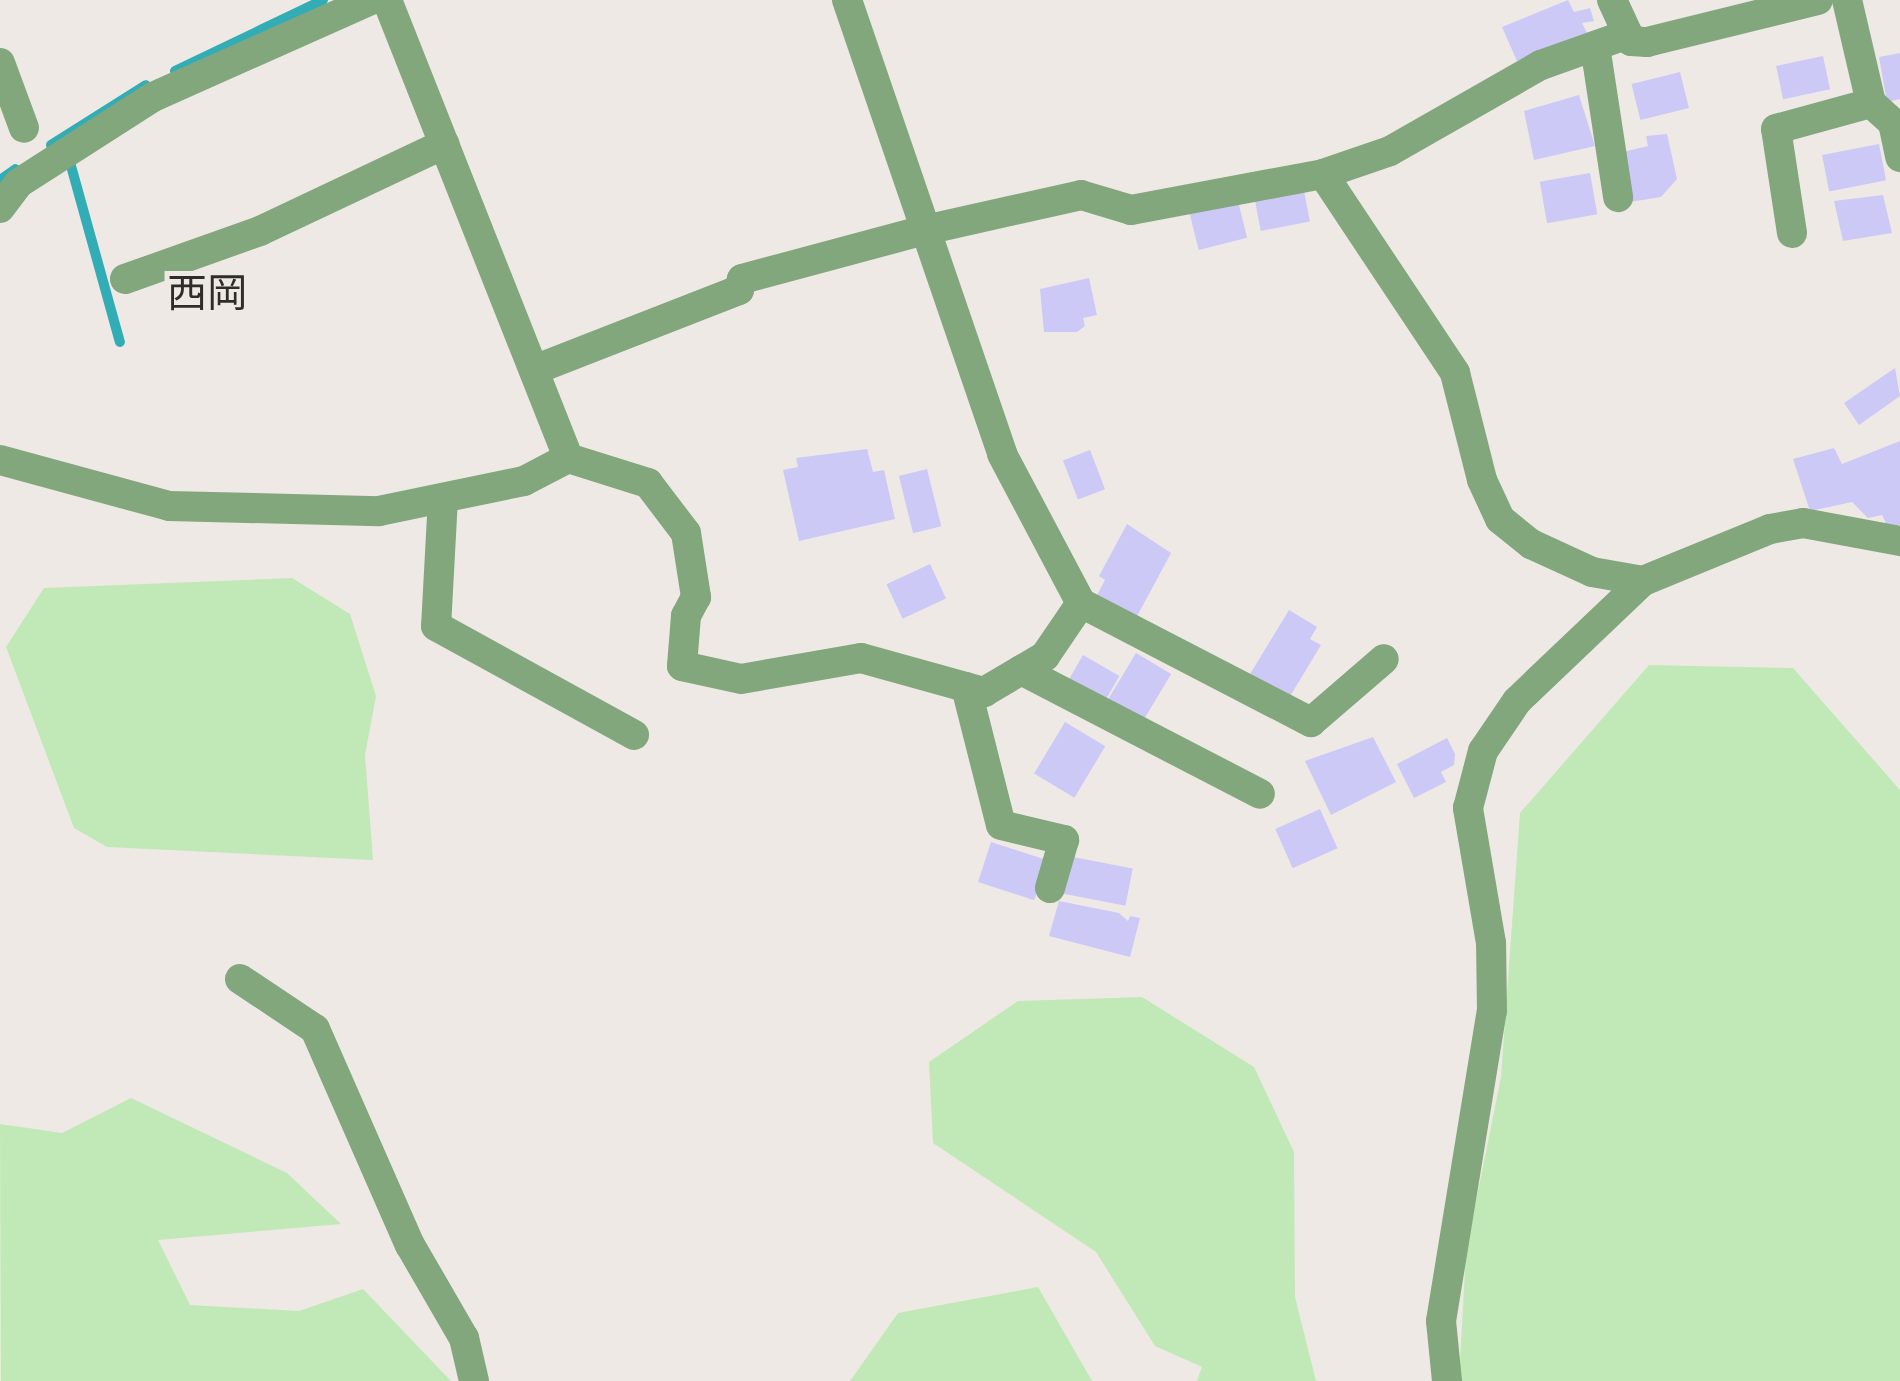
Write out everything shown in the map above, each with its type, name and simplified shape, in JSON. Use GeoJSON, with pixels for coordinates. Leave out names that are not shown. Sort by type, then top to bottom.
{"type":"FeatureCollection","features":[{"type":"Feature","properties":{"kind":"street"},"geometry":{"type":"LineString","coordinates":[[847,0],[1002,454],[1081,604],[1311,722],[1384,659]]}},
{"type":"Feature","properties":{"kind":"street"},"geometry":{"type":"LineString","coordinates":[[1612,0],[1631,41],[1647,42],[1818,0]]}},
{"type":"Feature","properties":{"kind":"street"},"geometry":{"type":"LineString","coordinates":[[1847,0],[1871,103],[1893,122],[1900,157]]}},
{"type":"Feature","properties":{"kind":"street"},"geometry":{"type":"LineString","coordinates":[[0,208],[19,183],[154,97],[385,1],[568,458]]}},
{"type":"Feature","properties":{"kind":"street"},"geometry":{"type":"LineString","coordinates":[[534,370],[739,290],[742,279],[926,230],[1081,194],[1131,210],[1323,174],[1390,151],[1541,65],[1628,34]]}},
{"type":"Feature","properties":{"kind":"street"},"geometry":{"type":"LineString","coordinates":[[1594,46],[1618,197]]}},
{"type":"Feature","properties":{"kind":"street"},"geometry":{"type":"LineString","coordinates":[[0,63],[24,128]]}},
{"type":"Feature","properties":{"kind":"street"},"geometry":{"type":"LineString","coordinates":[[1792,233],[1776,130],[1871,103]]}},
{"type":"Feature","properties":{"kind":"street"},"geometry":{"type":"LineString","coordinates":[[125,279],[260,231],[444,144]]}},
{"type":"Feature","properties":{"kind":"street"},"geometry":{"type":"LineString","coordinates":[[1323,174],[1455,373],[1482,480],[1500,519],[1531,544],[1592,572],[1643,581]]}},
{"type":"Feature","properties":{"kind":"street"},"geometry":{"type":"LineString","coordinates":[[0,460],[60,481],[215,511],[379,511],[524,481],[568,458],[648,483],[686,533],[696,597],[686,616],[682,666],[741,679],[862,658],[984,692],[1045,656],[1081,604]]}},
{"type":"Feature","properties":{"kind":"street"},"geometry":{"type":"LineString","coordinates":[[444,498],[436,626],[634,736]]}},
{"type":"Feature","properties":{"kind":"street"},"geometry":{"type":"LineString","coordinates":[[1447,1381],[1441,1321],[1492,1011],[1491,942],[1468,808],[1483,751],[1517,701],[1643,581],[1770,529],[1802,523],[1900,541]]}},
{"type":"Feature","properties":{"kind":"street"},"geometry":{"type":"LineString","coordinates":[[1021,670],[1260,794]]}},
{"type":"Feature","properties":{"kind":"street"},"geometry":{"type":"LineString","coordinates":[[966,687],[1001,826],[1064,840],[1050,888]]}},
{"type":"Feature","properties":{"kind":"street"},"geometry":{"type":"LineString","coordinates":[[240,979],[315,1029],[410,1244],[464,1338],[474,1381]]}},
{"type":"Feature","properties":{"kind":"green space"},"geometry":{"type":"Polygon","coordinates":[[[292,578],[350,614],[376,696],[365,755],[373,860],[107,847],[74,828],[6,647],[44,588],[292,578]]]}},
{"type":"Feature","properties":{"kind":"green space"},"geometry":{"type":"Polygon","coordinates":[[[1649,665],[1793,668],[1900,790],[1900,1381],[1459,1381],[1466,1251],[1501,1077],[1520,813],[1649,665]]]}},
{"type":"Feature","properties":{"kind":"green space"},"geometry":{"type":"Polygon","coordinates":[[[1142,997],[1254,1067],[1294,1152],[1295,1297],[1316,1381],[1197,1381],[1202,1367],[1155,1346],[1096,1252],[933,1143],[929,1062],[1018,1001],[1142,997]]]}},
{"type":"Feature","properties":{"kind":"green space"},"geometry":{"type":"Polygon","coordinates":[[[131,1098],[287,1173],[341,1224],[158,1240],[190,1305],[299,1311],[363,1289],[451,1381],[1,1381],[0,1124],[62,1133],[131,1098]]]}},
{"type":"Feature","properties":{"kind":"green space"},"geometry":{"type":"Polygon","coordinates":[[[1038,1287],[1092,1381],[850,1381],[898,1313],[1038,1287]]]}},
{"type":"Feature","properties":{"kind":"building"},"geometry":{"type":"Polygon","coordinates":[[[1568,0],[1574,12],[1590,8],[1594,21],[1582,23],[1587,33],[1517,61],[1502,27],[1568,0]]]}},
{"type":"Feature","properties":{"kind":"building"},"geometry":{"type":"Polygon","coordinates":[[[1900,53],[1900,99],[1887,102],[1879,57],[1900,53]]]}},
{"type":"Feature","properties":{"kind":"building"},"geometry":{"type":"Polygon","coordinates":[[[1823,56],[1830,89],[1783,99],[1776,66],[1823,56]]]}},
{"type":"Feature","properties":{"kind":"building"},"geometry":{"type":"Polygon","coordinates":[[[1680,72],[1689,108],[1640,120],[1631,84],[1680,72]]]}},
{"type":"Feature","properties":{"kind":"building"},"geometry":{"type":"Polygon","coordinates":[[[1579,95],[1595,146],[1534,160],[1524,111],[1579,95]]]}},
{"type":"Feature","properties":{"kind":"building"},"geometry":{"type":"Polygon","coordinates":[[[1667,134],[1677,179],[1661,197],[1630,202],[1623,152],[1648,146],[1646,136],[1667,134]]]}},
{"type":"Feature","properties":{"kind":"building"},"geometry":{"type":"Polygon","coordinates":[[[1879,144],[1886,180],[1829,191],[1822,155],[1879,144]]]}},
{"type":"Feature","properties":{"kind":"building"},"geometry":{"type":"Polygon","coordinates":[[[1590,173],[1597,214],[1547,223],[1540,182],[1590,173]]]}},
{"type":"Feature","properties":{"kind":"building"},"geometry":{"type":"Polygon","coordinates":[[[1304,191],[1310,221],[1261,231],[1255,201],[1304,191]]]}},
{"type":"Feature","properties":{"kind":"building"},"geometry":{"type":"Polygon","coordinates":[[[1883,195],[1892,233],[1843,241],[1834,201],[1883,195]]]}},
{"type":"Feature","properties":{"kind":"building"},"geometry":{"type":"Polygon","coordinates":[[[1238,201],[1247,238],[1199,250],[1189,213],[1238,201]]]}},
{"type":"Feature","properties":{"kind":"building"},"geometry":{"type":"Polygon","coordinates":[[[1089,278],[1097,315],[1083,318],[1085,326],[1077,332],[1044,332],[1040,289],[1089,278]]]}},
{"type":"Feature","properties":{"kind":"building"},"geometry":{"type":"Polygon","coordinates":[[[1895,368],[1900,396],[1859,425],[1844,403],[1895,368]]]}},
{"type":"Feature","properties":{"kind":"building"},"geometry":{"type":"Polygon","coordinates":[[[1900,441],[1900,525],[1889,529],[1882,515],[1868,518],[1852,502],[1810,511],[1793,459],[1834,448],[1842,464],[1900,441]]]}},
{"type":"Feature","properties":{"kind":"building"},"geometry":{"type":"Polygon","coordinates":[[[867,449],[873,472],[884,470],[895,519],[799,541],[783,470],[798,467],[796,458],[867,449]]]}},
{"type":"Feature","properties":{"kind":"building"},"geometry":{"type":"Polygon","coordinates":[[[1090,450],[1105,489],[1078,500],[1063,460],[1090,450]]]}},
{"type":"Feature","properties":{"kind":"building"},"geometry":{"type":"Polygon","coordinates":[[[927,469],[941,526],[913,533],[899,476],[927,469]]]}},
{"type":"Feature","properties":{"kind":"building"},"geometry":{"type":"Polygon","coordinates":[[[1127,524],[1171,553],[1135,620],[1095,599],[1105,580],[1099,576],[1127,524]]]}},
{"type":"Feature","properties":{"kind":"building"},"geometry":{"type":"Polygon","coordinates":[[[930,564],[946,598],[903,619],[886,584],[930,564]]]}},
{"type":"Feature","properties":{"kind":"building"},"geometry":{"type":"Polygon","coordinates":[[[1289,610],[1317,627],[1310,639],[1321,645],[1289,698],[1250,674],[1289,610]]]}},
{"type":"Feature","properties":{"kind":"building"},"geometry":{"type":"Polygon","coordinates":[[[1136,653],[1171,674],[1142,723],[1107,702],[1136,653]]]}},
{"type":"Feature","properties":{"kind":"building"},"geometry":{"type":"Polygon","coordinates":[[[1083,655],[1119,676],[1103,704],[1067,683],[1083,655]]]}},
{"type":"Feature","properties":{"kind":"building"},"geometry":{"type":"Polygon","coordinates":[[[1065,722],[1105,746],[1074,798],[1034,773],[1065,722]]]}},
{"type":"Feature","properties":{"kind":"building"},"geometry":{"type":"Polygon","coordinates":[[[1373,737],[1396,782],[1331,815],[1305,761],[1373,737]]]}},
{"type":"Feature","properties":{"kind":"building"},"geometry":{"type":"Polygon","coordinates":[[[1447,738],[1455,754],[1454,765],[1441,772],[1446,782],[1414,798],[1397,764],[1447,738]]]}},
{"type":"Feature","properties":{"kind":"building"},"geometry":{"type":"Polygon","coordinates":[[[1320,809],[1337,848],[1293,868],[1275,829],[1320,809]]]}},
{"type":"Feature","properties":{"kind":"building"},"geometry":{"type":"Polygon","coordinates":[[[991,842],[1047,860],[1034,900],[978,882],[991,842]]]}},
{"type":"Feature","properties":{"kind":"building"},"geometry":{"type":"Polygon","coordinates":[[[1063,855],[1133,869],[1125,906],[1056,892],[1063,855]]]}},
{"type":"Feature","properties":{"kind":"building"},"geometry":{"type":"Polygon","coordinates":[[[1059,901],[1119,913],[1128,921],[1130,916],[1140,918],[1130,957],[1049,936],[1059,901]]]}},
{"type":"Feature","properties":{"kind":"waterway"},"geometry":{"type":"LineString","coordinates":[[175,71],[323,0]]}},
{"type":"Feature","properties":{"kind":"waterway"},"geometry":{"type":"LineString","coordinates":[[51,145],[146,85]]}},
{"type":"Feature","properties":{"kind":"waterway"},"geometry":{"type":"LineString","coordinates":[[68,155],[120,342]]}},
{"type":"Feature","properties":{"kind":"waterway"},"geometry":{"type":"LineString","coordinates":[[0,180],[16,169]]}},
{"type":"Feature","properties":{"kind":"district","name":"西岡"},"geometry":{"type":"Point","coordinates":[207,292]}}]}
